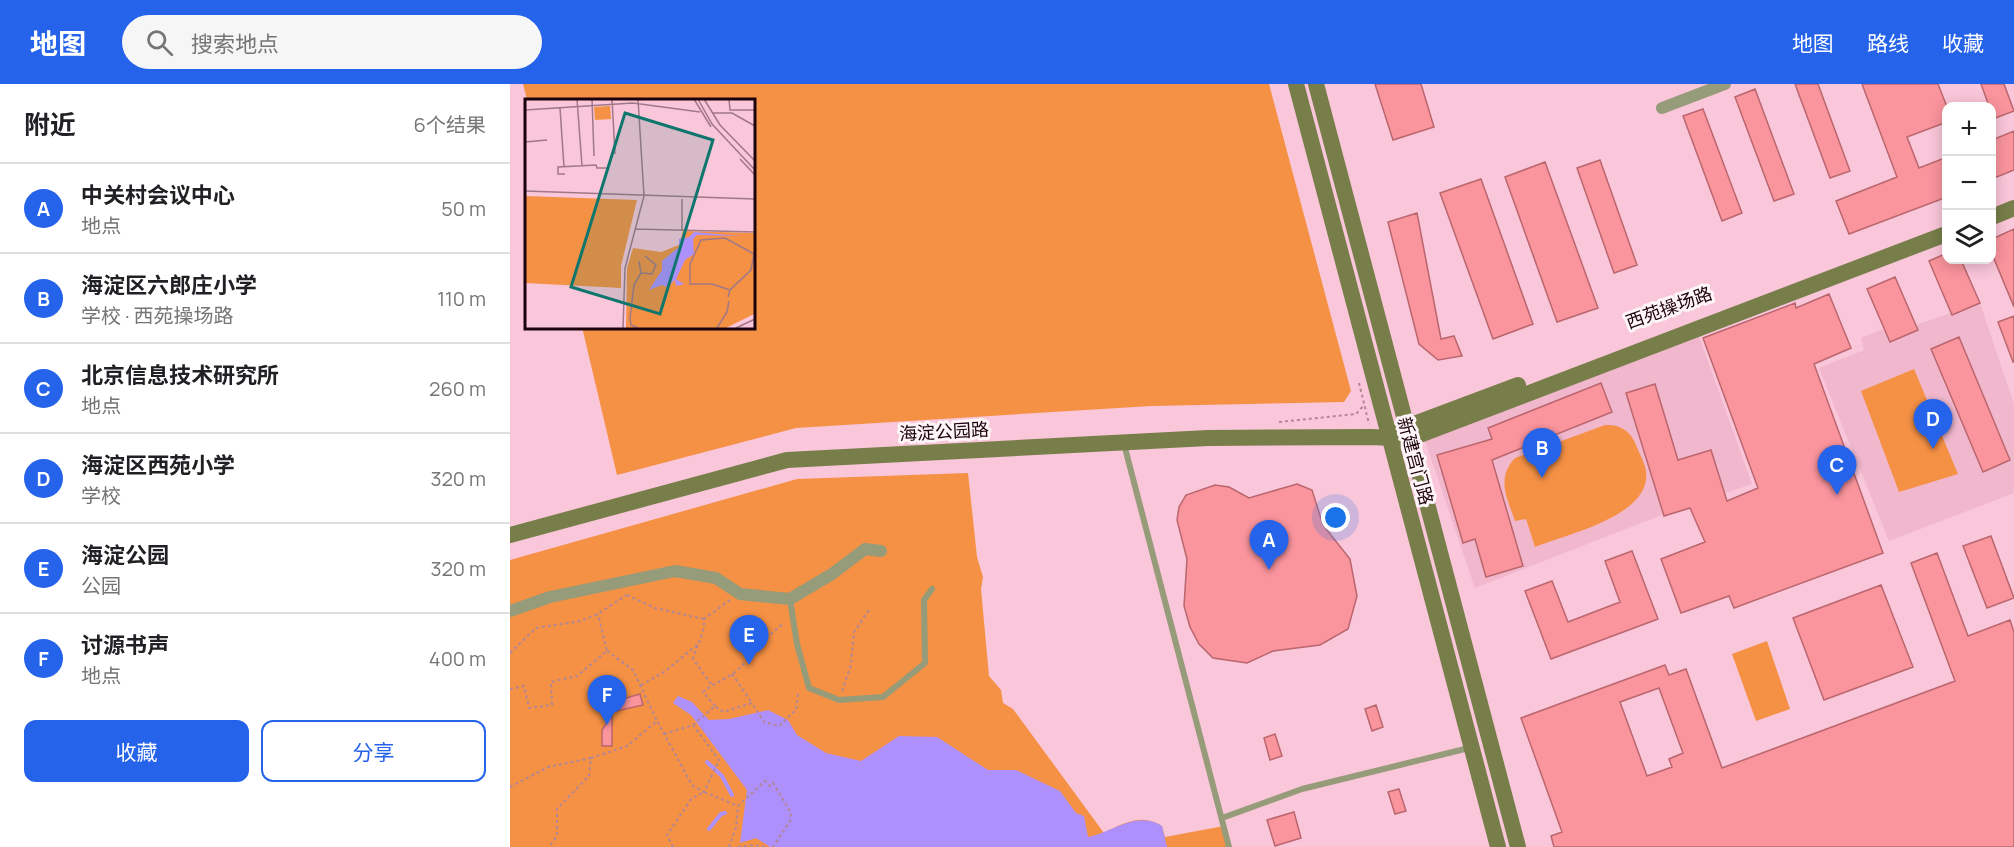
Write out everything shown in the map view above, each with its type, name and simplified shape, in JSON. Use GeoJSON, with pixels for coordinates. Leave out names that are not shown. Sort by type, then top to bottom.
{"type":"FeatureCollection","features":[{"type":"Feature","properties":{"kind":"street","name":"新建宫门路"},"geometry":{"type":"LineString","coordinates":[[1296,84],[1498,847]]}},
{"type":"Feature","properties":{"kind":"street","name":"新建宫门路"},"geometry":{"type":"LineString","coordinates":[[1316,84],[1518,847]]}},
{"type":"Feature","properties":{"kind":"street"},"geometry":{"type":"LineString","coordinates":[[1662,108],[1725,84]]}},
{"type":"Feature","properties":{"kind":"street"},"geometry":{"type":"LineString","coordinates":[[1996,207],[2014,200]]}},
{"type":"Feature","properties":{"kind":"street"},"geometry":{"type":"LineString","coordinates":[[1996,215],[2014,208]]}},
{"type":"Feature","properties":{"kind":"street","name":"西苑操场路"},"geometry":{"type":"LineString","coordinates":[[1407,433],[1942,227]]}},
{"type":"Feature","properties":{"kind":"street","name":"西苑操场路"},"geometry":{"type":"LineString","coordinates":[[1407,433],[1942,236]]}},
{"type":"Feature","properties":{"kind":"street","name":"海淀公园路"},"geometry":{"type":"LineString","coordinates":[[510,535],[787,460],[1208,438],[1389,439],[1407,433]]}},
{"type":"Feature","properties":{"kind":"street"},"geometry":{"type":"LineString","coordinates":[[510,611],[550,597],[624,589],[675,571],[716,578],[740,594],[790,599],[832,574],[865,549],[881,551]]}},
{"type":"Feature","properties":{"kind":"lane"},"geometry":{"type":"LineString","coordinates":[[1123,442],[1229,847]]}},
{"type":"Feature","properties":{"kind":"lane"},"geometry":{"type":"LineString","coordinates":[[790,599],[809,688],[839,700],[883,697],[925,663],[924,600],[932,589]]}},
{"type":"Feature","properties":{"kind":"lane"},"geometry":{"type":"LineString","coordinates":[[1222,818],[1302,789],[1472,747]]}},
{"type":"Feature","properties":{"kind":"path"},"geometry":{"type":"LineString","coordinates":[[510,653],[536,628],[581,621],[598,614],[624,589],[655,608],[704,619],[740,594]]}},
{"type":"Feature","properties":{"kind":"path"},"geometry":{"type":"LineString","coordinates":[[839,700],[851,665],[854,632],[869,610]]}},
{"type":"Feature","properties":{"kind":"path"},"geometry":{"type":"LineString","coordinates":[[598,614],[607,651],[633,670],[657,721],[692,785],[738,806]]}},
{"type":"Feature","properties":{"kind":"path"},"geometry":{"type":"LineString","coordinates":[[752,703],[723,712],[703,692],[712,684],[732,674],[755,654],[769,634],[793,617]]}},
{"type":"Feature","properties":{"kind":"path"},"geometry":{"type":"LineString","coordinates":[[704,619],[705,631],[697,645],[693,659],[712,684]]}},
{"type":"Feature","properties":{"kind":"path"},"geometry":{"type":"LineString","coordinates":[[641,685],[664,672],[697,645]]}},
{"type":"Feature","properties":{"kind":"path"},"geometry":{"type":"LineString","coordinates":[[510,689],[524,686],[528,708],[552,705],[551,682],[578,676],[607,651]]}},
{"type":"Feature","properties":{"kind":"path"},"geometry":{"type":"LineString","coordinates":[[732,674],[764,722],[778,726],[796,710],[798,695],[809,688]]}},
{"type":"Feature","properties":{"kind":"path"},"geometry":{"type":"LineString","coordinates":[[664,734],[693,724],[715,706]]}},
{"type":"Feature","properties":{"kind":"path"},"geometry":{"type":"LineString","coordinates":[[510,787],[548,767],[591,759],[627,746],[657,721]]}},
{"type":"Feature","properties":{"kind":"path"},"geometry":{"type":"LineString","coordinates":[[673,847],[667,835],[692,798],[704,792],[719,760],[702,740],[693,724]]}},
{"type":"Feature","properties":{"kind":"path"},"geometry":{"type":"LineString","coordinates":[[549,847],[557,836],[557,809],[589,776],[591,759]]}},
{"type":"Feature","properties":{"kind":"path"},"geometry":{"type":"LineString","coordinates":[[729,847],[736,828],[738,806],[765,781],[770,786],[773,783],[791,813],[790,821],[773,847]]}},
{"type":"Feature","properties":{"kind":"path"},"geometry":{"type":"LineString","coordinates":[[738,847],[755,844],[766,847]]}},
{"type":"Feature","properties":{"kind":"shaded area"},"geometry":{"type":"Polygon","coordinates":[[[523,84],[1269,84],[1351,391],[1344,402],[1151,406],[796,428],[617,475],[582,328],[754,328],[754,99],[527,99],[523,84]]]}},
{"type":"Feature","properties":{"kind":"shaded area"},"geometry":{"type":"Polygon","coordinates":[[[1980,303],[2014,404],[2014,493],[1889,541],[1819,368],[1864,350],[1861,338],[1883,329],[1886,335],[1980,303]]]}},
{"type":"Feature","properties":{"kind":"shaded area"},"geometry":{"type":"Polygon","coordinates":[[[1699,336],[1752,484],[1659,516],[1475,588],[1425,441],[1699,336]]]}},
{"type":"Feature","properties":{"kind":"shaded area"},"geometry":{"type":"Polygon","coordinates":[[[1914,369],[1958,474],[1899,492],[1861,391],[1914,369]]]}},
{"type":"Feature","properties":{"kind":"shaded area"},"geometry":{"type":"Polygon","coordinates":[[[1605,425],[1620,427],[1634,440],[1646,471],[1644,487],[1636,500],[1605,521],[1535,547],[1526,519],[1515,521],[1509,504],[1505,481],[1509,466],[1515,458],[1605,425]]]}},
{"type":"Feature","properties":{"kind":"shaded area"},"geometry":{"type":"Polygon","coordinates":[[[968,473],[977,557],[983,577],[981,589],[989,676],[1001,690],[1003,703],[1013,709],[1104,833],[1126,823],[1140,820],[1147,820],[1162,826],[1165,837],[1224,826],[1229,847],[510,847],[510,560],[797,479],[968,473]]]}},
{"type":"Feature","properties":{"kind":"shaded area"},"geometry":{"type":"Polygon","coordinates":[[[1767,641],[1790,709],[1756,721],[1732,654],[1767,641]]]}},
{"type":"Feature","properties":{"kind":"shaded area"},"geometry":{"type":"Polygon","coordinates":[[[678,696],[692,702],[709,720],[729,719],[768,710],[788,720],[797,735],[826,753],[861,761],[899,736],[937,737],[988,770],[1016,770],[1060,791],[1076,813],[1084,816],[1088,837],[1143,820],[1162,826],[1167,847],[770,847],[756,838],[740,843],[747,790],[691,715],[673,703],[678,696]]]}},
{"type":"Feature","properties":{"kind":"building"},"geometry":{"type":"Polygon","coordinates":[[[1375,84],[1421,84],[1434,127],[1393,140],[1375,84]]]}},
{"type":"Feature","properties":{"kind":"building"},"geometry":{"type":"Polygon","coordinates":[[[1795,84],[1818,84],[1850,171],[1830,178],[1795,84]]]}},
{"type":"Feature","properties":{"kind":"building"},"geometry":{"type":"Polygon","coordinates":[[[1862,84],[1938,84],[1945,102],[1942,102],[1942,124],[1907,137],[1919,168],[1942,159],[1942,199],[1849,234],[1836,201],[1897,177],[1862,84]]]}},
{"type":"Feature","properties":{"kind":"building"},"geometry":{"type":"Polygon","coordinates":[[[1981,84],[2004,84],[2014,111],[1996,118],[1996,102],[1988,102],[1981,84]]]}},
{"type":"Feature","properties":{"kind":"building"},"geometry":{"type":"Polygon","coordinates":[[[1755,89],[1794,194],[1774,201],[1735,97],[1755,89]]]}},
{"type":"Feature","properties":{"kind":"building"},"geometry":{"type":"Polygon","coordinates":[[[1703,109],[1742,213],[1722,221],[1683,116],[1703,109]]]}},
{"type":"Feature","properties":{"kind":"building"},"geometry":{"type":"Polygon","coordinates":[[[2014,131],[2014,170],[1996,177],[1996,156],[1996,138],[2014,131]]]}},
{"type":"Feature","properties":{"kind":"building"},"geometry":{"type":"Polygon","coordinates":[[[1600,160],[1637,265],[1614,273],[1577,168],[1600,160]]]}},
{"type":"Feature","properties":{"kind":"building"},"geometry":{"type":"Polygon","coordinates":[[[1545,162],[1598,308],[1557,322],[1505,177],[1545,162]]]}},
{"type":"Feature","properties":{"kind":"building"},"geometry":{"type":"Polygon","coordinates":[[[1481,179],[1533,324],[1493,339],[1440,193],[1481,179]]]}},
{"type":"Feature","properties":{"kind":"building"},"geometry":{"type":"Polygon","coordinates":[[[1417,213],[1441,339],[1454,336],[1462,356],[1438,360],[1419,344],[1388,222],[1417,213]]]}},
{"type":"Feature","properties":{"kind":"building"},"geometry":{"type":"Polygon","coordinates":[[[2014,229],[2014,307],[1996,264],[1996,237],[2014,229]]]}},
{"type":"Feature","properties":{"kind":"building"},"geometry":{"type":"Polygon","coordinates":[[[1942,255],[1942,264],[1963,264],[1980,303],[1952,315],[1929,261],[1942,255]]]}},
{"type":"Feature","properties":{"kind":"building"},"geometry":{"type":"Polygon","coordinates":[[[1895,277],[1918,330],[1890,342],[1867,289],[1895,277]]]}},
{"type":"Feature","properties":{"kind":"building"},"geometry":{"type":"Polygon","coordinates":[[[1829,294],[1851,348],[1814,364],[1883,553],[1734,608],[1729,596],[1681,613],[1661,559],[1705,542],[1690,508],[1664,516],[1626,393],[1655,384],[1678,460],[1711,450],[1727,501],[1758,488],[1703,338],[1795,303],[1796,308],[1829,294]]]}},
{"type":"Feature","properties":{"kind":"building"},"geometry":{"type":"Polygon","coordinates":[[[2014,316],[2014,362],[2013,362],[1998,322],[2014,316]]]}},
{"type":"Feature","properties":{"kind":"building"},"geometry":{"type":"Polygon","coordinates":[[[1959,337],[2010,460],[1983,472],[1931,349],[1959,337]]]}},
{"type":"Feature","properties":{"kind":"building"},"geometry":{"type":"Polygon","coordinates":[[[1601,383],[1612,412],[1492,460],[1523,566],[1486,577],[1475,539],[1463,543],[1437,455],[1492,439],[1488,428],[1601,383]]]}},
{"type":"Feature","properties":{"kind":"building"},"geometry":{"type":"Polygon","coordinates":[[[1297,484],[1312,490],[1323,525],[1350,559],[1357,596],[1348,629],[1320,645],[1273,651],[1247,663],[1213,658],[1199,644],[1190,627],[1184,606],[1187,559],[1177,520],[1179,507],[1186,495],[1215,485],[1229,487],[1249,498],[1297,484]]]}},
{"type":"Feature","properties":{"kind":"building"},"geometry":{"type":"Polygon","coordinates":[[[1991,536],[2014,598],[1987,608],[1963,546],[1991,536]]]}},
{"type":"Feature","properties":{"kind":"building"},"geometry":{"type":"Polygon","coordinates":[[[1632,551],[1658,619],[1551,659],[1525,591],[1552,581],[1568,622],[1620,602],[1605,561],[1632,551]]]}},
{"type":"Feature","properties":{"kind":"building"},"geometry":{"type":"Polygon","coordinates":[[[1937,553],[1968,636],[2010,620],[2014,632],[2014,847],[1554,847],[1551,836],[1562,832],[1521,718],[1665,665],[1669,675],[1686,669],[1722,768],[1955,681],[1911,563],[1937,553]],[[1659,688],[1620,702],[1647,776],[1672,767],[1669,759],[1683,753],[1659,688]]]}},
{"type":"Feature","properties":{"kind":"building"},"geometry":{"type":"Polygon","coordinates":[[[1881,585],[1913,667],[1824,700],[1793,618],[1881,585]]]}},
{"type":"Feature","properties":{"kind":"building"},"geometry":{"type":"Polygon","coordinates":[[[640,694],[643,705],[612,712],[619,700],[640,694]]]}},
{"type":"Feature","properties":{"kind":"building"},"geometry":{"type":"Polygon","coordinates":[[[1376,705],[1383,727],[1372,731],[1365,709],[1376,705]]]}},
{"type":"Feature","properties":{"kind":"building"},"geometry":{"type":"Polygon","coordinates":[[[612,714],[612,746],[602,746],[602,730],[612,714]]]}},
{"type":"Feature","properties":{"kind":"building"},"geometry":{"type":"Polygon","coordinates":[[[1275,734],[1282,756],[1270,760],[1264,738],[1275,734]]]}},
{"type":"Feature","properties":{"kind":"building"},"geometry":{"type":"Polygon","coordinates":[[[1399,789],[1406,811],[1395,814],[1388,792],[1399,789]]]}},
{"type":"Feature","properties":{"kind":"building"},"geometry":{"type":"Polygon","coordinates":[[[1294,812],[1301,838],[1275,846],[1267,820],[1294,812]]]}},
{"type":"Feature","properties":{"kind":"waterway"},"geometry":{"type":"LineString","coordinates":[[707,762],[722,776],[732,795]]}},
{"type":"Feature","properties":{"kind":"waterway"},"geometry":{"type":"LineString","coordinates":[[709,829],[721,814],[725,813]]}},
{"type":"Feature","properties":{"kind":"place","name":"海淀区西苑小学"},"geometry":{"type":"Point","coordinates":[1933,449]}},
{"type":"Feature","properties":{"kind":"place","name":"海淀区六郎庄小学"},"geometry":{"type":"Point","coordinates":[1542,478]}},
{"type":"Feature","properties":{"kind":"place","name":"北京信息技术研究所"},"geometry":{"type":"Point","coordinates":[1837,495]}},
{"type":"Feature","properties":{"kind":"place","name":"中关村会议中心"},"geometry":{"type":"Point","coordinates":[1269,570]}},
{"type":"Feature","properties":{"kind":"place","name":"海淀公园"},"geometry":{"type":"Point","coordinates":[749,665]}},
{"type":"Feature","properties":{"kind":"place","name":"讨源书声"},"geometry":{"type":"Point","coordinates":[607,725]}}]}
